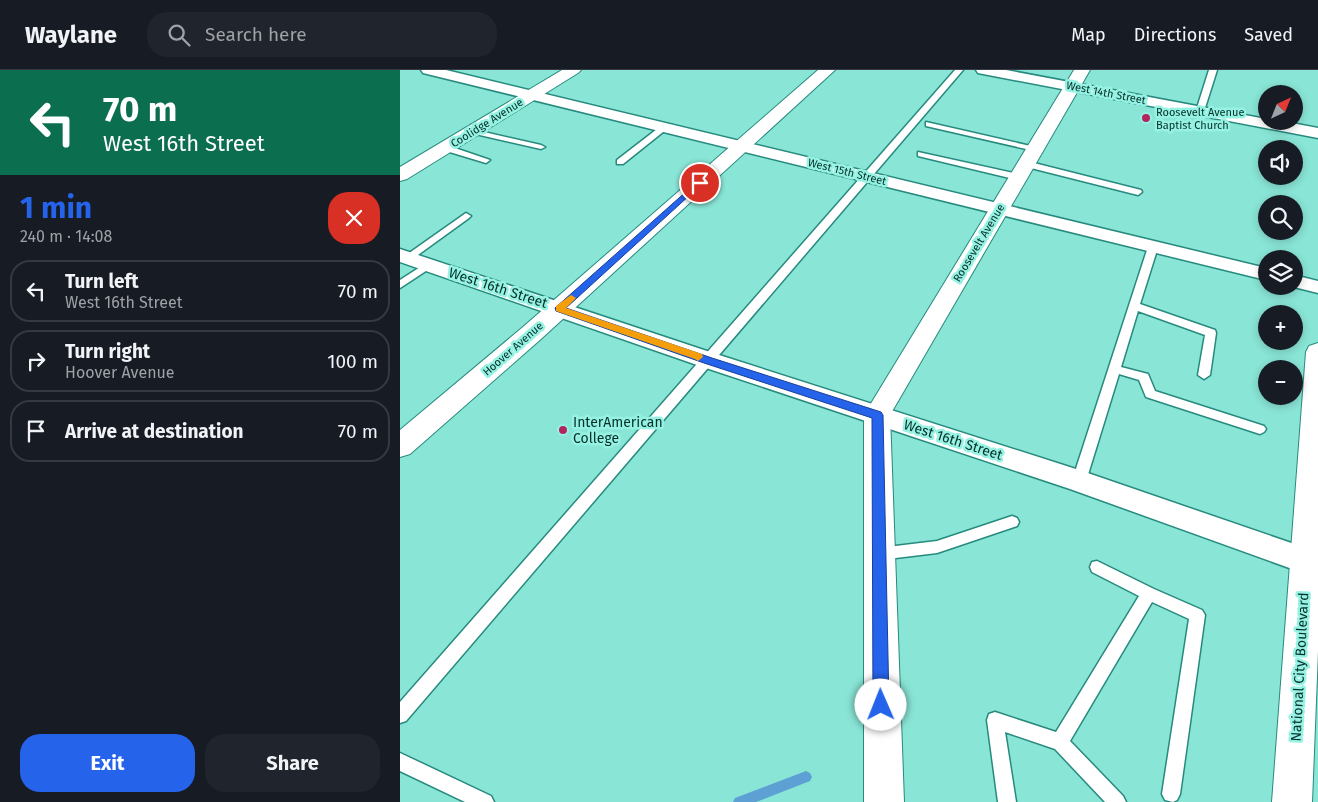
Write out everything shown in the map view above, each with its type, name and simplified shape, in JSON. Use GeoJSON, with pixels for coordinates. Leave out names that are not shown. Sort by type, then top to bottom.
{"type":"FeatureCollection","features":[{"type":"Feature","properties":{"kind":"street","name":"Coolidge Avenue"},"geometry":{"type":"LineString","coordinates":[[400,175],[574,70]]}},
{"type":"Feature","properties":{"kind":"street","name":"Hoover Avenue"},"geometry":{"type":"LineString","coordinates":[[400,446],[559,308],[827,70]]}},
{"type":"Feature","properties":{"kind":"street","name":"West 14th Street"},"geometry":{"type":"LineString","coordinates":[[983,70],[1077,78],[1200,111],[1318,133]]}},
{"type":"Feature","properties":{"kind":"street","name":"West 15th Street"},"geometry":{"type":"LineString","coordinates":[[437,71],[1258,272]]}},
{"type":"Feature","properties":{"kind":"street","name":"Roosevelt Avenue"},"geometry":{"type":"LineString","coordinates":[[878,415],[1077,78]]}},
{"type":"Feature","properties":{"kind":"street","name":"West 16th Street"},"geometry":{"type":"LineString","coordinates":[[412,259],[708,360],[1079,481],[1312,563]]}},
{"type":"Feature","properties":{"kind":"street"},"geometry":{"type":"LineString","coordinates":[[1303,283],[1318,287]]}},
{"type":"Feature","properties":{"kind":"street","name":"National City Boulevard"},"geometry":{"type":"LineString","coordinates":[[1292,802],[1312,563],[1318,352]]}},
{"type":"Feature","properties":{"kind":"street"},"geometry":{"type":"LineString","coordinates":[[878,415],[884,802]]}},
{"type":"Feature","properties":{"kind":"lane"},"geometry":{"type":"LineString","coordinates":[[400,715],[865,176],[959,70]]}},
{"type":"Feature","properties":{"kind":"lane"},"geometry":{"type":"LineString","coordinates":[[1200,111],[1213,70]]}},
{"type":"Feature","properties":{"kind":"lane"},"geometry":{"type":"LineString","coordinates":[[929,124],[1027,163],[1138,192]]}},
{"type":"Feature","properties":{"kind":"lane"},"geometry":{"type":"LineString","coordinates":[[620,162],[664,128]]}},
{"type":"Feature","properties":{"kind":"lane"},"geometry":{"type":"LineString","coordinates":[[474,131],[541,147]]}},
{"type":"Feature","properties":{"kind":"lane"},"geometry":{"type":"LineString","coordinates":[[446,148],[486,160]]}},
{"type":"Feature","properties":{"kind":"lane"},"geometry":{"type":"LineString","coordinates":[[921,154],[1027,163]]}},
{"type":"Feature","properties":{"kind":"lane"},"geometry":{"type":"LineString","coordinates":[[400,285],[412,259],[466,216]]}},
{"type":"Feature","properties":{"kind":"lane"},"geometry":{"type":"LineString","coordinates":[[1079,481],[1153,247]]}},
{"type":"Feature","properties":{"kind":"lane"},"geometry":{"type":"LineString","coordinates":[[1134,306],[1211,333],[1204,375]]}},
{"type":"Feature","properties":{"kind":"lane"},"geometry":{"type":"LineString","coordinates":[[1114,369],[1144,377],[1150,394],[1260,429]]}},
{"type":"Feature","properties":{"kind":"lane"},"geometry":{"type":"LineString","coordinates":[[879,554],[938,547],[1012,522]]}},
{"type":"Feature","properties":{"kind":"lane"},"geometry":{"type":"LineString","coordinates":[[1097,567],[1149,594],[1197,615],[1171,794]]}},
{"type":"Feature","properties":{"kind":"lane"},"geometry":{"type":"LineString","coordinates":[[1060,742],[1149,594]]}},
{"type":"Feature","properties":{"kind":"lane"},"geometry":{"type":"LineString","coordinates":[[1007,802],[995,720],[1060,742],[1108,799]]}},
{"type":"Feature","properties":{"kind":"lane"},"geometry":{"type":"LineString","coordinates":[[400,762],[485,802]]}},
{"type":"Feature","properties":{"kind":"waterway"},"geometry":{"type":"LineString","coordinates":[[739,802],[806,777]]}},
{"type":"Feature","properties":{"kind":"slow traffic"},"geometry":{"type":"LineString","coordinates":[[571,298],[559,308],[698,357]]}},
{"type":"Feature","properties":{"kind":"place","name":"Roosevelt Avenue Baptist Church"},"geometry":{"type":"Point","coordinates":[1146,118]}},
{"type":"Feature","properties":{"kind":"place","name":"InterAmerican College"},"geometry":{"type":"Point","coordinates":[563,430]}},
{"type":"Feature","properties":{"kind":"route"},"geometry":{"type":"LineString","coordinates":[[700,183],[559,308],[708,360],[878,415],[881,705]]}}]}
